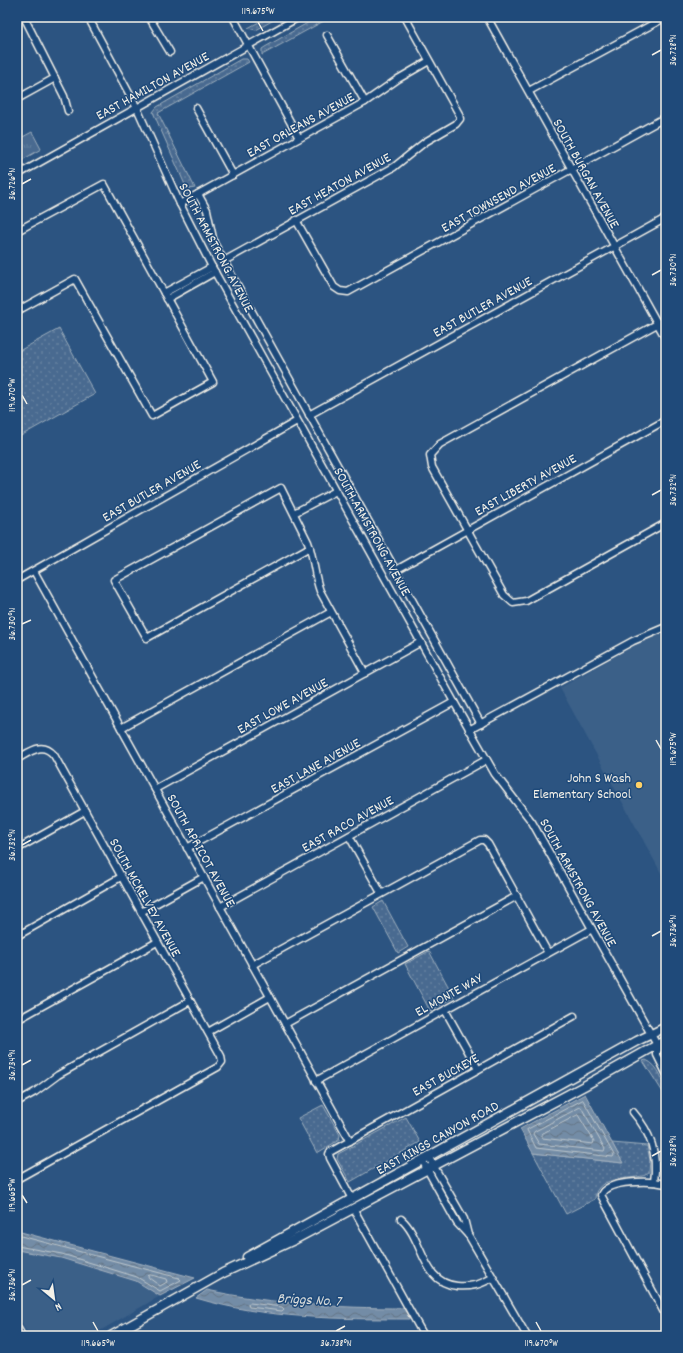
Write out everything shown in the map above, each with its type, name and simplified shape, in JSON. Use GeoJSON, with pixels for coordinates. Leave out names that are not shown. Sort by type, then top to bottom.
{"type":"FeatureCollection","features":[{"type":"Feature","properties":{"kind":"main road","name":"EAST KINGS CANYON ROAD"},"geometry":{"type":"LineString","coordinates":[[222,1273],[229,1267],[425,1158],[666,1027]]}},
{"type":"Feature","properties":{"kind":"main road","name":"EAST KINGS CANYON ROAD"},"geometry":{"type":"LineString","coordinates":[[111,1336],[222,1273],[308,1233],[584,1086],[666,1040]]}},
{"type":"Feature","properties":{"kind":"main road"},"geometry":{"type":"LineString","coordinates":[[308,1233],[323,1220],[349,1205],[352,1199]]}},
{"type":"Feature","properties":{"kind":"main road"},"geometry":{"type":"LineString","coordinates":[[17,1329],[21,1336]]}},
{"type":"Feature","properties":{"kind":"street"},"geometry":{"type":"LineString","coordinates":[[24,17],[64,96],[68,111]]}},
{"type":"Feature","properties":{"kind":"street","name":"SOUTH ARMSTRONG AVENUE"},"geometry":{"type":"LineString","coordinates":[[88,17],[137,108],[180,204],[297,421],[486,760],[532,822],[656,1045]]}},
{"type":"Feature","properties":{"kind":"street"},"geometry":{"type":"LineString","coordinates":[[148,17],[170,52]]}},
{"type":"Feature","properties":{"kind":"street"},"geometry":{"type":"LineString","coordinates":[[233,17],[299,138]]}},
{"type":"Feature","properties":{"kind":"street","name":"EAST HAMILTON AVENUE"},"geometry":{"type":"LineString","coordinates":[[17,175],[298,17]]}},
{"type":"Feature","properties":{"kind":"street"},"geometry":{"type":"LineString","coordinates":[[405,17],[429,61]]}},
{"type":"Feature","properties":{"kind":"street","name":"SOUTH BURGAN AVENUE"},"geometry":{"type":"LineString","coordinates":[[487,17],[666,339]]}},
{"type":"Feature","properties":{"kind":"street"},"geometry":{"type":"LineString","coordinates":[[529,91],[666,17]]}},
{"type":"Feature","properties":{"kind":"street"},"geometry":{"type":"LineString","coordinates":[[327,35],[365,102]]}},
{"type":"Feature","properties":{"kind":"street","name":"EAST ORLEANS AVENUE"},"geometry":{"type":"LineString","coordinates":[[180,204],[365,102],[393,82],[429,61]]}},
{"type":"Feature","properties":{"kind":"street","name":"EAST HEATON AVENUE"},"geometry":{"type":"LineString","coordinates":[[224,261],[394,167],[420,146],[456,124],[460,120],[459,114],[429,61]]}},
{"type":"Feature","properties":{"kind":"street"},"geometry":{"type":"LineString","coordinates":[[17,99],[55,78]]}},
{"type":"Feature","properties":{"kind":"street"},"geometry":{"type":"LineString","coordinates":[[196,108],[233,175]]}},
{"type":"Feature","properties":{"kind":"street","name":"EAST TOWNSEND AVENUE"},"geometry":{"type":"LineString","coordinates":[[296,220],[332,284],[340,291],[352,291],[666,117]]}},
{"type":"Feature","properties":{"kind":"street"},"geometry":{"type":"LineString","coordinates":[[17,231],[104,184],[213,382],[152,416],[75,279],[17,311]]}},
{"type":"Feature","properties":{"kind":"street","name":"SOUTH ARMSTRONG AVENUE"},"geometry":{"type":"LineString","coordinates":[[198,194],[207,210],[212,240],[482,724]]}},
{"type":"Feature","properties":{"kind":"street","name":"EAST BUTLER AVENUE"},"geometry":{"type":"LineString","coordinates":[[309,415],[666,218]]}},
{"type":"Feature","properties":{"kind":"street"},"geometry":{"type":"LineString","coordinates":[[164,293],[214,269]]}},
{"type":"Feature","properties":{"kind":"street"},"geometry":{"type":"LineString","coordinates":[[167,299],[214,269]]}},
{"type":"Feature","properties":{"kind":"street"},"geometry":{"type":"LineString","coordinates":[[666,319],[440,444],[430,455],[432,467],[467,530],[504,595],[513,603],[526,600],[666,523]]}},
{"type":"Feature","properties":{"kind":"street","name":"EAST LIBERTY AVENUE"},"geometry":{"type":"LineString","coordinates":[[396,570],[666,420]]}},
{"type":"Feature","properties":{"kind":"street","name":"EAST BUTLER AVENUE"},"geometry":{"type":"LineString","coordinates":[[17,579],[34,571],[297,421]]}},
{"type":"Feature","properties":{"kind":"street"},"geometry":{"type":"LineString","coordinates":[[310,548],[147,638],[114,580],[281,488],[310,548],[318,585],[331,612],[365,673]]}},
{"type":"Feature","properties":{"kind":"street"},"geometry":{"type":"LineString","coordinates":[[294,513],[336,491]]}},
{"type":"Feature","properties":{"kind":"street","name":"SOUTH APRICOT AVENUE"},"geometry":{"type":"LineString","coordinates":[[34,571],[350,1141]]}},
{"type":"Feature","properties":{"kind":"street"},"geometry":{"type":"LineString","coordinates":[[121,728],[331,612]]}},
{"type":"Feature","properties":{"kind":"street"},"geometry":{"type":"LineString","coordinates":[[469,730],[633,641],[666,627]]}},
{"type":"Feature","properties":{"kind":"street","name":"EAST LOWE AVENUE"},"geometry":{"type":"LineString","coordinates":[[155,789],[421,642]]}},
{"type":"Feature","properties":{"kind":"street","name":"EAST LANE AVENUE"},"geometry":{"type":"LineString","coordinates":[[187,848],[454,702]]}},
{"type":"Feature","properties":{"kind":"street","name":"SOUTH MCKELVEY AVENUE"},"geometry":{"type":"LineString","coordinates":[[17,760],[37,749],[44,748],[54,755],[208,1032],[221,1056],[222,1062],[218,1067],[17,1179]]}},
{"type":"Feature","properties":{"kind":"street","name":"EAST RACO AVENUE"},"geometry":{"type":"LineString","coordinates":[[220,907],[486,760]]}},
{"type":"Feature","properties":{"kind":"street"},"geometry":{"type":"LineString","coordinates":[[17,849],[85,811]]}},
{"type":"Feature","properties":{"kind":"street"},"geometry":{"type":"LineString","coordinates":[[350,836],[381,893]]}},
{"type":"Feature","properties":{"kind":"street"},"geometry":{"type":"LineString","coordinates":[[252,966],[381,893],[476,842],[484,840],[488,844],[548,953]]}},
{"type":"Feature","properties":{"kind":"street"},"geometry":{"type":"LineString","coordinates":[[17,936],[121,877]]}},
{"type":"Feature","properties":{"kind":"street"},"geometry":{"type":"LineString","coordinates":[[141,912],[204,877]]}},
{"type":"Feature","properties":{"kind":"street"},"geometry":{"type":"LineString","coordinates":[[285,1024],[517,896]]}},
{"type":"Feature","properties":{"kind":"street","name":"EL MONTE WAY"},"geometry":{"type":"LineString","coordinates":[[316,1081],[592,929]]}},
{"type":"Feature","properties":{"kind":"street"},"geometry":{"type":"LineString","coordinates":[[17,1020],[158,942]]}},
{"type":"Feature","properties":{"kind":"street"},"geometry":{"type":"LineString","coordinates":[[208,1032],[270,997]]}},
{"type":"Feature","properties":{"kind":"street"},"geometry":{"type":"LineString","coordinates":[[17,1102],[35,1092],[58,1075],[190,1001]]}},
{"type":"Feature","properties":{"kind":"street"},"geometry":{"type":"LineString","coordinates":[[445,1010],[478,1069]]}},
{"type":"Feature","properties":{"kind":"street","name":"EAST BUCKEYE"},"geometry":{"type":"LineString","coordinates":[[352,1199],[329,1154],[574,1016]]}},
{"type":"Feature","properties":{"kind":"street"},"geometry":{"type":"LineString","coordinates":[[656,1045],[666,1052]]}},
{"type":"Feature","properties":{"kind":"street"},"geometry":{"type":"LineString","coordinates":[[656,1045],[657,1056],[666,1073]]}},
{"type":"Feature","properties":{"kind":"street"},"geometry":{"type":"LineString","coordinates":[[633,1112],[647,1131],[654,1151],[654,1182]]}},
{"type":"Feature","properties":{"kind":"street"},"geometry":{"type":"LineString","coordinates":[[425,1158],[457,1223],[469,1236],[527,1336]]}},
{"type":"Feature","properties":{"kind":"street"},"geometry":{"type":"LineString","coordinates":[[666,1184],[654,1182],[622,1184],[605,1190],[601,1195],[666,1316]]}},
{"type":"Feature","properties":{"kind":"street"},"geometry":{"type":"LineString","coordinates":[[353,1208],[424,1336]]}},
{"type":"Feature","properties":{"kind":"street"},"geometry":{"type":"LineString","coordinates":[[401,1219],[413,1234],[429,1269],[438,1280],[451,1285],[472,1287],[492,1278]]}},
{"type":"Feature","properties":{"kind":"shaded area","name":"John S Wash Elementary School"},"geometry":{"type":"Polygon","coordinates":[[[666,632],[666,882],[560,688],[635,645],[666,632]]]}},
{"type":"Feature","properties":{"kind":"shaded area"},"geometry":{"type":"Polygon","coordinates":[[[17,1250],[61,1258],[136,1281],[160,1296],[91,1336],[29,1336],[17,1314],[17,1250]]]}},
{"type":"Feature","properties":{"kind":"green space"},"geometry":{"type":"Polygon","coordinates":[[[268,17],[279,17],[256,30],[248,28],[268,17]]]}},
{"type":"Feature","properties":{"kind":"green space"},"geometry":{"type":"Polygon","coordinates":[[[318,17],[331,17],[262,55],[262,49],[318,17]]]}},
{"type":"Feature","properties":{"kind":"green space"},"geometry":{"type":"Polygon","coordinates":[[[241,59],[247,59],[249,62],[158,113],[195,188],[189,189],[186,187],[153,112],[157,107],[241,59]]]}},
{"type":"Feature","properties":{"kind":"green space"},"geometry":{"type":"Polygon","coordinates":[[[32,132],[41,149],[17,163],[17,140],[32,132]]]}},
{"type":"Feature","properties":{"kind":"green space"},"geometry":{"type":"Polygon","coordinates":[[[59,329],[95,394],[17,438],[17,352],[59,329]]]}},
{"type":"Feature","properties":{"kind":"green space"},"geometry":{"type":"Polygon","coordinates":[[[383,901],[408,947],[398,953],[373,907],[383,901]]]}},
{"type":"Feature","properties":{"kind":"green space"},"geometry":{"type":"Polygon","coordinates":[[[429,951],[454,997],[430,1011],[405,964],[429,951]]]}},
{"type":"Feature","properties":{"kind":"green space"},"geometry":{"type":"Polygon","coordinates":[[[646,1060],[655,1066],[661,1076],[665,1087],[666,1097],[643,1061],[646,1060]]]}},
{"type":"Feature","properties":{"kind":"green space"},"geometry":{"type":"Polygon","coordinates":[[[323,1105],[340,1135],[339,1140],[317,1153],[298,1118],[323,1105]]]}},
{"type":"Feature","properties":{"kind":"green space"},"geometry":{"type":"Polygon","coordinates":[[[406,1117],[420,1142],[350,1182],[337,1159],[338,1154],[406,1117]]]}},
{"type":"Feature","properties":{"kind":"green space"},"geometry":{"type":"Polygon","coordinates":[[[612,1143],[647,1146],[650,1160],[649,1173],[644,1176],[609,1181],[597,1190],[595,1199],[566,1214],[533,1153],[622,1163],[612,1143]]]}},
{"type":"Feature","properties":{"kind":"green space"},"geometry":{"type":"Polygon","coordinates":[[[666,1149],[666,1178],[661,1174],[660,1152],[666,1149]]]}},
{"type":"Feature","properties":{"kind":"water"},"geometry":{"type":"Polygon","coordinates":[[[585,1094],[623,1163],[533,1153],[520,1129],[585,1094]]]}},
{"type":"Feature","properties":{"kind":"water"},"geometry":{"type":"Polygon","coordinates":[[[17,1231],[195,1278],[160,1296],[136,1281],[61,1258],[17,1250],[17,1231]]]}},
{"type":"Feature","properties":{"kind":"water"},"geometry":{"type":"Polygon","coordinates":[[[207,1290],[280,1302],[354,1307],[404,1308],[410,1319],[329,1318],[275,1314],[222,1305],[196,1298],[207,1290]]]}},
{"type":"Feature","properties":{"kind":"place","name":"John S Wash Elementary School"},"geometry":{"type":"Point","coordinates":[639,785]}},
{"type":"Feature","properties":{"kind":"water label","name":"Briggs No. 7"},"geometry":{"type":"Point","coordinates":[309,1299]}}]}
